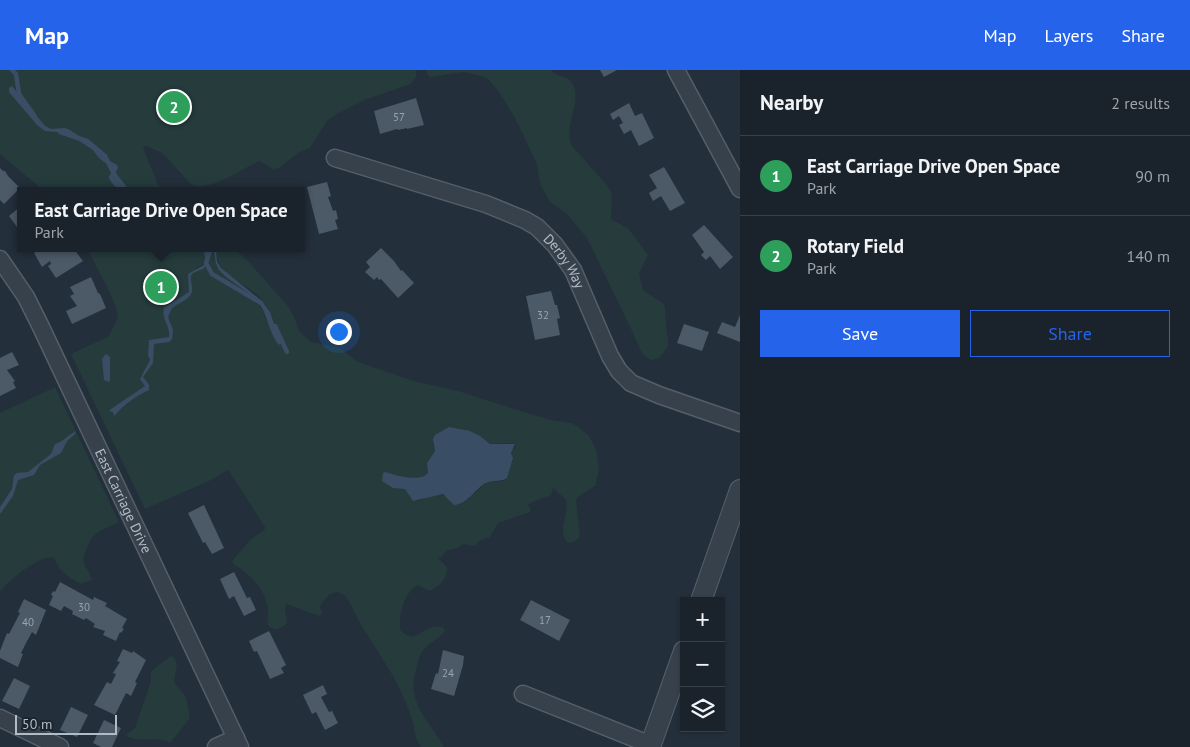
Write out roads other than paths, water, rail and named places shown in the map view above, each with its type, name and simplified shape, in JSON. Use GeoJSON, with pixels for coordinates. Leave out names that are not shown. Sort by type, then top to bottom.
{"type":"FeatureCollection","features":[{"type":"Feature","properties":{"kind":"street"},"geometry":{"type":"LineString","coordinates":[[676,70],[740,190]]}},
{"type":"Feature","properties":{"kind":"street","name":"Derby Way"},"geometry":{"type":"LineString","coordinates":[[335,158],[486,204],[525,220],[537,228],[555,245],[573,270],[610,356],[619,371],[631,383],[659,395],[740,423]]}},
{"type":"Feature","properties":{"kind":"street","name":"East Carriage Drive"},"geometry":{"type":"LineString","coordinates":[[0,259],[26,297],[40,325],[238,743]]}},
{"type":"Feature","properties":{"kind":"street"},"geometry":{"type":"LineString","coordinates":[[702,597],[740,490]]}},
{"type":"Feature","properties":{"kind":"street"},"geometry":{"type":"LineString","coordinates":[[523,694],[651,746],[680,663]]}},
{"type":"Feature","properties":{"kind":"street"},"geometry":{"type":"LineString","coordinates":[[0,718],[60,747]]}},
{"type":"Feature","properties":{"kind":"street"},"geometry":{"type":"LineString","coordinates":[[216,747],[238,743]]}},
{"type":"Feature","properties":{"kind":"water"},"geometry":{"type":"Polygon","coordinates":[[[12,86],[45,126],[51,129],[65,128],[70,130],[95,147],[101,156],[117,165],[118,168],[113,177],[124,187],[117,187],[112,183],[109,177],[113,166],[104,162],[93,150],[66,133],[45,131],[37,125],[9,92],[9,88],[12,86]]]}},
{"type":"Feature","properties":{"kind":"water"},"geometry":{"type":"Polygon","coordinates":[[[209,252],[208,263],[206,267],[192,274],[191,294],[172,308],[168,317],[173,330],[172,339],[169,342],[154,344],[153,363],[143,377],[149,385],[149,390],[130,401],[114,416],[113,412],[109,411],[111,409],[145,386],[140,379],[150,360],[148,355],[149,340],[169,337],[169,330],[163,312],[164,308],[189,292],[188,274],[204,265],[206,260],[204,253],[209,252]]]}},
{"type":"Feature","properties":{"kind":"water"},"geometry":{"type":"Polygon","coordinates":[[[214,252],[216,252],[217,261],[221,268],[262,301],[270,312],[281,343],[279,345],[272,334],[260,305],[252,296],[227,278],[216,264],[214,252]]]}},
{"type":"Feature","properties":{"kind":"water"},"geometry":{"type":"Polygon","coordinates":[[[106,354],[110,357],[110,381],[108,382],[104,380],[102,359],[106,354]]]}},
{"type":"Feature","properties":{"kind":"water"},"geometry":{"type":"Polygon","coordinates":[[[449,427],[470,431],[490,444],[515,444],[511,453],[513,458],[507,478],[484,484],[467,500],[454,505],[443,494],[413,501],[405,489],[393,488],[382,481],[383,473],[385,472],[413,478],[424,476],[428,473],[427,463],[435,451],[433,439],[435,435],[449,427]]]}},
{"type":"Feature","properties":{"kind":"water"},"geometry":{"type":"Polygon","coordinates":[[[76,431],[67,441],[61,453],[40,465],[34,475],[18,480],[13,496],[0,514],[0,507],[12,489],[14,475],[28,472],[51,454],[55,444],[76,431]]]}},
{"type":"Feature","properties":{"kind":"waterway"},"geometry":{"type":"LineString","coordinates":[[12,70],[16,74],[19,94],[34,115]]}},
{"type":"Feature","properties":{"kind":"waterway"},"geometry":{"type":"LineString","coordinates":[[60,132],[87,141],[105,156],[114,174],[124,187]]}},
{"type":"Feature","properties":{"kind":"waterway"},"geometry":{"type":"LineString","coordinates":[[210,252],[206,263],[212,274],[261,303]]}},
{"type":"Feature","properties":{"kind":"waterway"},"geometry":{"type":"LineString","coordinates":[[275,326],[287,352]]}},
{"type":"Feature","properties":{"kind":"place","name":"Rotary Field"},"geometry":{"type":"Point","coordinates":[174,107]}},
{"type":"Feature","properties":{"kind":"place","name":"East Carriage Drive Open Space"},"geometry":{"type":"Point","coordinates":[161,287]}}]}
